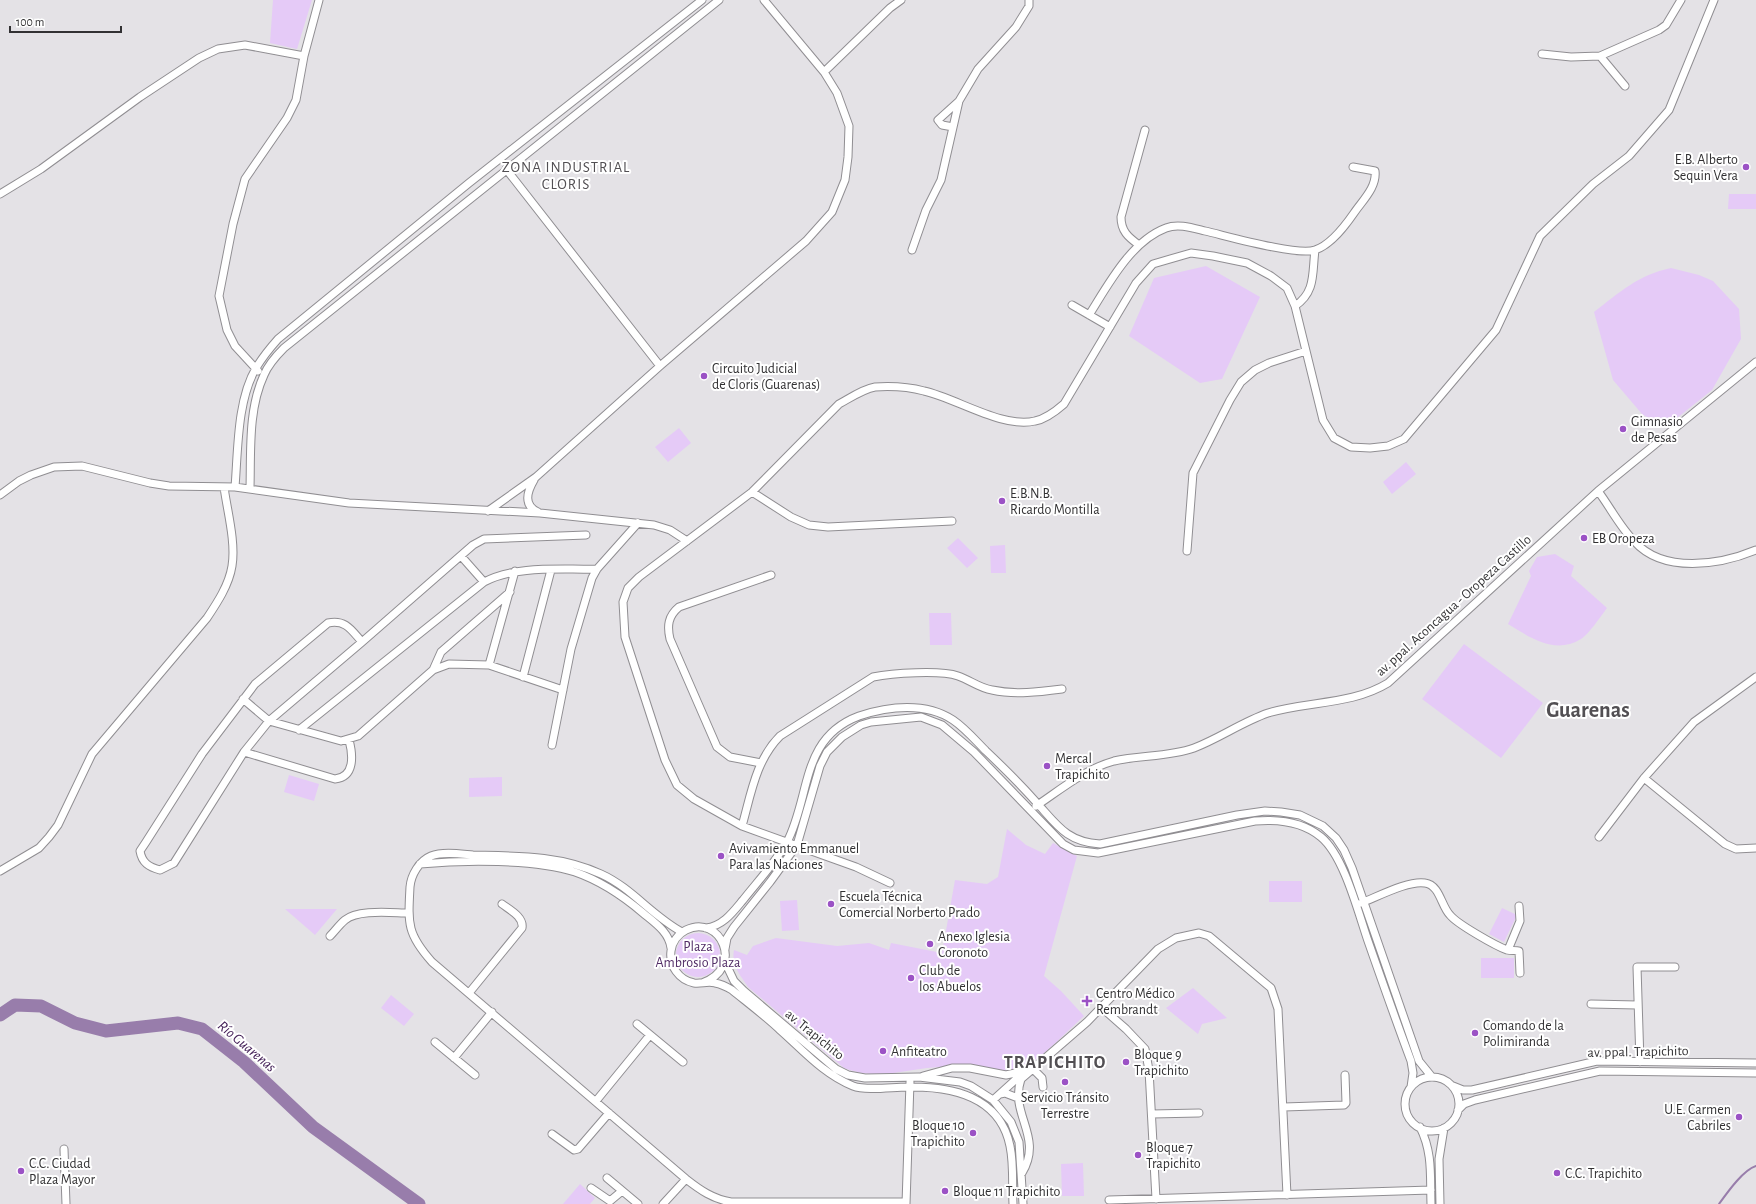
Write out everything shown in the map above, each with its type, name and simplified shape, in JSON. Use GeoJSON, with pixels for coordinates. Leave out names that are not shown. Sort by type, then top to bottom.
{"type":"FeatureCollection","features":[{"type":"Feature","properties":{"kind":"street"},"geometry":{"type":"LineString","coordinates":[[264,374],[255,369],[235,346],[227,330],[219,296],[233,224],[245,179],[287,118],[296,100],[304,56],[320,0]]}},
{"type":"Feature","properties":{"kind":"street"},"geometry":{"type":"LineString","coordinates":[[235,487],[242,416],[246,396],[255,369],[278,339],[469,183],[702,0]]}},
{"type":"Feature","properties":{"kind":"street"},"geometry":{"type":"LineString","coordinates":[[250,488],[254,411],[260,385],[264,374],[284,348],[719,0]]}},
{"type":"Feature","properties":{"kind":"street"},"geometry":{"type":"LineString","coordinates":[[488,510],[536,477],[660,366],[806,241],[832,212],[845,180],[848,156],[849,126],[837,93],[824,72],[764,0]]}},
{"type":"Feature","properties":{"kind":"street"},"geometry":{"type":"LineString","coordinates":[[824,72],[890,8],[901,0]]}},
{"type":"Feature","properties":{"kind":"street"},"geometry":{"type":"LineString","coordinates":[[953,127],[942,125],[938,120],[959,100],[978,69],[1016,27],[1029,6],[1030,0]]}},
{"type":"Feature","properties":{"kind":"street"},"geometry":{"type":"LineString","coordinates":[[1542,54],[1571,57],[1600,56],[1659,30],[1666,25],[1681,0]]}},
{"type":"Feature","properties":{"kind":"street"},"geometry":{"type":"LineString","coordinates":[[890,883],[856,867],[742,826],[694,799],[677,786],[671,776],[625,637],[623,602],[628,588],[639,577],[752,492],[839,404],[857,394],[874,387],[899,387],[924,391],[997,417],[1018,422],[1035,421],[1055,412],[1064,404],[1136,284],[1153,264],[1191,253],[1247,263],[1271,276],[1287,288],[1295,306],[1323,420],[1334,438],[1351,447],[1370,448],[1388,446],[1404,439],[1496,330],[1540,236],[1593,184],[1629,156],[1669,110],[1714,0]]}},
{"type":"Feature","properties":{"kind":"street"},"geometry":{"type":"LineString","coordinates":[[0,194],[41,169],[140,97],[199,58],[218,49],[245,45],[304,56]]}},
{"type":"Feature","properties":{"kind":"street"},"geometry":{"type":"LineString","coordinates":[[1600,56],[1625,86]]}},
{"type":"Feature","properties":{"kind":"street"},"geometry":{"type":"LineString","coordinates":[[912,250],[926,210],[941,180],[959,100]]}},
{"type":"Feature","properties":{"kind":"street"},"geometry":{"type":"LineString","coordinates":[[1138,245],[1123,232],[1120,217],[1145,130]]}},
{"type":"Feature","properties":{"kind":"street"},"geometry":{"type":"LineString","coordinates":[[1088,315],[1111,279],[1138,245],[1167,227],[1177,226],[1193,228],[1295,251],[1315,250],[1324,245],[1349,221],[1371,189],[1376,179],[1375,171],[1353,167]]}},
{"type":"Feature","properties":{"kind":"street"},"geometry":{"type":"LineString","coordinates":[[506,170],[660,366]]}},
{"type":"Feature","properties":{"kind":"street"},"geometry":{"type":"LineString","coordinates":[[1295,306],[1305,300],[1310,292],[1315,250]]}},
{"type":"Feature","properties":{"kind":"street"},"geometry":{"type":"LineString","coordinates":[[1072,305],[1110,327]]}},
{"type":"Feature","properties":{"kind":"street"},"geometry":{"type":"LineString","coordinates":[[1187,551],[1194,473],[1230,400],[1241,382],[1255,370],[1269,363],[1306,351]]}},
{"type":"Feature","properties":{"kind":"street","name":"av. ppal. Aconcagua - Oropeza Castillo"},"geometry":{"type":"LineString","coordinates":[[1031,810],[1072,781],[1100,766],[1115,761],[1178,752],[1194,748],[1244,722],[1268,714],[1346,699],[1378,689],[1388,683],[1598,491],[1756,362]]}},
{"type":"Feature","properties":{"kind":"street"},"geometry":{"type":"LineString","coordinates":[[0,496],[19,481],[31,475],[54,467],[82,466],[150,483],[184,486],[224,486],[250,488],[349,504],[540,513],[638,523],[654,525],[670,530],[687,541]]}},
{"type":"Feature","properties":{"kind":"street"},"geometry":{"type":"LineString","coordinates":[[536,477],[528,490],[527,497],[528,503],[532,509],[540,513]]}},
{"type":"Feature","properties":{"kind":"street"},"geometry":{"type":"LineString","coordinates":[[0,871],[39,848],[49,837],[58,825],[92,754],[207,618],[219,599],[232,566],[231,534],[224,486]]}},
{"type":"Feature","properties":{"kind":"street"},"geometry":{"type":"LineString","coordinates":[[1598,491],[1633,541],[1655,557],[1677,562],[1724,561],[1756,550]]}},
{"type":"Feature","properties":{"kind":"street"},"geometry":{"type":"LineString","coordinates":[[752,492],[790,518],[809,525],[828,527],[952,521]]}},
{"type":"Feature","properties":{"kind":"street"},"geometry":{"type":"LineString","coordinates":[[552,745],[571,650],[592,578],[597,569],[638,523]]}},
{"type":"Feature","properties":{"kind":"street"},"geometry":{"type":"LineString","coordinates":[[362,642],[346,624],[340,621],[328,623],[260,680],[243,699],[202,754],[140,851],[144,862],[150,868],[160,870],[174,863],[244,752],[269,721],[362,642],[462,556],[473,545],[484,539],[586,535]]}},
{"type":"Feature","properties":{"kind":"street"},"geometry":{"type":"LineString","coordinates":[[462,556],[484,582]]}},
{"type":"Feature","properties":{"kind":"street"},"geometry":{"type":"LineString","coordinates":[[299,730],[484,582],[497,575],[515,572],[597,569]]}},
{"type":"Feature","properties":{"kind":"street"},"geometry":{"type":"LineString","coordinates":[[524,677],[551,570]]}},
{"type":"Feature","properties":{"kind":"street"},"geometry":{"type":"LineString","coordinates":[[489,665],[515,572]]}},
{"type":"Feature","properties":{"kind":"street"},"geometry":{"type":"LineString","coordinates":[[761,763],[730,757],[717,748],[670,639],[669,623],[670,616],[679,607],[771,575]]}},
{"type":"Feature","properties":{"kind":"street"},"geometry":{"type":"LineString","coordinates":[[433,670],[441,652],[510,592]]}},
{"type":"Feature","properties":{"kind":"street"},"geometry":{"type":"LineString","coordinates":[[243,699],[269,721],[341,741],[349,740],[366,730],[433,670],[449,664],[489,665],[563,690]]}},
{"type":"Feature","properties":{"kind":"street"},"geometry":{"type":"LineString","coordinates":[[742,826],[761,763],[770,745],[780,736],[873,677],[884,675],[945,674],[957,675],[979,686],[992,690],[1033,692],[1062,689]]}},
{"type":"Feature","properties":{"kind":"street"},"geometry":{"type":"LineString","coordinates":[[1599,837],[1644,778],[1699,716],[1756,677]]}},
{"type":"Feature","properties":{"kind":"street"},"geometry":{"type":"LineString","coordinates":[[706,928],[722,922],[733,912],[772,864],[787,842],[815,755],[824,740],[836,729],[849,721],[882,711],[901,708],[929,709],[954,721],[1010,774],[1056,825],[1072,838],[1086,843],[1100,844],[1265,811],[1300,815],[1323,826],[1336,838],[1344,850],[1365,902],[1419,1061],[1432,1077]]}},
{"type":"Feature","properties":{"kind":"street"},"geometry":{"type":"LineString","coordinates":[[702,983],[717,975],[725,962],[727,938],[797,845],[820,766],[827,752],[842,737],[861,725],[895,718],[921,717],[934,721],[946,728],[974,752],[1063,844],[1074,850],[1085,853],[1098,853],[1255,820],[1282,820],[1294,822],[1310,829],[1330,847],[1337,858],[1411,1061],[1413,1073],[1411,1087],[1405,1106],[1410,1118],[1420,1127],[1430,1151],[1431,1204]]}},
{"type":"Feature","properties":{"kind":"street"},"geometry":{"type":"LineString","coordinates":[[244,752],[334,779],[341,778],[348,773],[352,765],[349,740]]}},
{"type":"Feature","properties":{"kind":"street"},"geometry":{"type":"LineString","coordinates":[[1644,778],[1725,844],[1740,849],[1756,848]]}},
{"type":"Feature","properties":{"kind":"street"},"geometry":{"type":"LineString","coordinates":[[682,932],[672,927],[616,882],[582,866],[565,861],[528,856],[442,854],[431,856],[420,864],[413,873],[410,883],[410,926],[414,939],[432,962],[686,1179],[713,1197],[731,1202],[906,1203],[910,1078]]}},
{"type":"Feature","properties":{"kind":"street"},"geometry":{"type":"LineString","coordinates":[[420,864],[447,862],[528,864],[577,873],[619,893],[666,933],[670,940],[671,963],[679,976],[686,980],[702,983],[715,982],[732,990],[778,1028],[816,1064],[839,1080],[855,1087],[864,1088],[932,1087],[961,1092],[981,1103],[1003,1127],[1010,1146],[1013,1204]]}},
{"type":"Feature","properties":{"kind":"street"},"geometry":{"type":"LineString","coordinates":[[1355,905],[1412,884],[1425,883],[1436,890],[1445,909],[1452,918],[1508,950],[1519,951],[1520,972]]}},
{"type":"Feature","properties":{"kind":"street"},"geometry":{"type":"LineString","coordinates":[[469,993],[522,928],[521,919],[502,904]]}},
{"type":"Feature","properties":{"kind":"street"},"geometry":{"type":"LineString","coordinates":[[1508,950],[1520,921],[1519,906]]}},
{"type":"Feature","properties":{"kind":"street"},"geometry":{"type":"LineString","coordinates":[[330,936],[345,920],[352,916],[381,912],[409,913]]}},
{"type":"Feature","properties":{"kind":"street"},"geometry":{"type":"LineString","coordinates":[[671,949],[673,942],[682,932],[698,927],[706,928],[719,936],[725,949]]}},
{"type":"Feature","properties":{"kind":"street"},"geometry":{"type":"LineString","coordinates":[[1000,1094],[1005,1093],[1018,1098],[1021,1079],[1087,1022],[1158,948],[1176,938],[1199,933],[1209,936],[1271,988],[1278,1009],[1284,1107],[1287,1195]]}},
{"type":"Feature","properties":{"kind":"street","name":"av. Trapichito"},"geometry":{"type":"LineString","coordinates":[[725,962],[734,981],[748,995],[836,1069],[858,1078],[920,1077],[960,1082],[977,1089],[993,1100],[1005,1112],[1016,1132],[1021,1153],[1023,1204]]}},
{"type":"Feature","properties":{"kind":"street"},"geometry":{"type":"LineString","coordinates":[[1640,1062],[1637,967],[1675,967]]}},
{"type":"Feature","properties":{"kind":"street"},"geometry":{"type":"LineString","coordinates":[[1591,1004],[1637,1005]]}},
{"type":"Feature","properties":{"kind":"street"},"geometry":{"type":"LineString","coordinates":[[1101,1007],[1126,1029],[1146,1053],[1152,1114],[1156,1199]]}},
{"type":"Feature","properties":{"kind":"street"},"geometry":{"type":"LineString","coordinates":[[454,1058],[492,1012]]}},
{"type":"Feature","properties":{"kind":"street"},"geometry":{"type":"LineString","coordinates":[[637,1024],[683,1062]]}},
{"type":"Feature","properties":{"kind":"street"},"geometry":{"type":"LineString","coordinates":[[596,1102],[650,1035]]}},
{"type":"Feature","properties":{"kind":"street"},"geometry":{"type":"LineString","coordinates":[[435,1042],[475,1075]]}},
{"type":"Feature","properties":{"kind":"street","name":"av. ppal. Trapichito"},"geometry":{"type":"LineString","coordinates":[[1452,1086],[1463,1090],[1472,1090],[1597,1061],[1756,1063]]}},
{"type":"Feature","properties":{"kind":"street"},"geometry":{"type":"LineString","coordinates":[[1631,1062],[1631,1070]]}},
{"type":"Feature","properties":{"kind":"street"},"geometry":{"type":"LineString","coordinates":[[920,1077],[952,1068],[970,1068],[1006,1075],[1032,1068]]}},
{"type":"Feature","properties":{"kind":"street"},"geometry":{"type":"LineString","coordinates":[[1032,1068],[1042,1078],[1043,1087]]}},
{"type":"Feature","properties":{"kind":"street","name":"av. ppal. Trapichito"},"geometry":{"type":"LineString","coordinates":[[1458,1110],[1464,1104],[1475,1100],[1600,1071],[1631,1070],[1756,1073]]}},
{"type":"Feature","properties":{"kind":"street"},"geometry":{"type":"LineString","coordinates":[[993,1100],[1024,1071]]}},
{"type":"Feature","properties":{"kind":"street"},"geometry":{"type":"LineString","coordinates":[[1284,1107],[1344,1105],[1346,1103],[1345,1075]]}},
{"type":"Feature","properties":{"kind":"street"},"geometry":{"type":"LineString","coordinates":[[1411,1087],[1424,1078],[1432,1077],[1446,1081],[1452,1086],[1459,1100],[1458,1110],[1453,1121],[1444,1128],[1432,1130],[1420,1127]]}},
{"type":"Feature","properties":{"kind":"street","name":"av. Trapichito"},"geometry":{"type":"LineString","coordinates":[[1018,1098],[1031,1150],[1028,1164],[1022,1173]]}},
{"type":"Feature","properties":{"kind":"street"},"geometry":{"type":"LineString","coordinates":[[552,1134],[574,1150],[578,1149],[609,1113]]}},
{"type":"Feature","properties":{"kind":"street"},"geometry":{"type":"LineString","coordinates":[[1152,1114],[1199,1113]]}},
{"type":"Feature","properties":{"kind":"street"},"geometry":{"type":"LineString","coordinates":[[1440,1204],[1439,1159],[1444,1128]]}},
{"type":"Feature","properties":{"kind":"street"},"geometry":{"type":"LineString","coordinates":[[64,1150],[66,1204]]}},
{"type":"Feature","properties":{"kind":"street"},"geometry":{"type":"LineString","coordinates":[[607,1178],[638,1204]]}},
{"type":"Feature","properties":{"kind":"street"},"geometry":{"type":"LineString","coordinates":[[663,1204],[686,1179]]}},
{"type":"Feature","properties":{"kind":"street"},"geometry":{"type":"LineString","coordinates":[[591,1188],[610,1201],[622,1191]]}},
{"type":"Feature","properties":{"kind":"street"},"geometry":{"type":"LineString","coordinates":[[1109,1200],[1431,1190]]}},
{"type":"Feature","properties":{"kind":"green space"},"geometry":{"type":"Polygon","coordinates":[[[273,0],[312,0],[297,49],[270,43],[273,0]]]}},
{"type":"Feature","properties":{"kind":"green space"},"geometry":{"type":"Polygon","coordinates":[[[1729,194],[1756,194],[1756,209],[1728,209],[1729,194]]]}},
{"type":"Feature","properties":{"kind":"green space"},"geometry":{"type":"Polygon","coordinates":[[[1206,266],[1260,297],[1222,379],[1200,383],[1129,336],[1154,278],[1206,266]]]}},
{"type":"Feature","properties":{"kind":"green space"},"geometry":{"type":"Polygon","coordinates":[[[1671,268],[1699,275],[1713,281],[1739,309],[1741,339],[1712,390],[1677,418],[1667,422],[1652,420],[1642,414],[1613,380],[1594,312],[1630,285],[1649,275],[1671,268]]]}},
{"type":"Feature","properties":{"kind":"green space"},"geometry":{"type":"Polygon","coordinates":[[[679,428],[691,443],[668,462],[655,447],[679,428]]]}},
{"type":"Feature","properties":{"kind":"green space"},"geometry":{"type":"Polygon","coordinates":[[[1406,462],[1416,474],[1392,494],[1383,482],[1406,462]]]}},
{"type":"Feature","properties":{"kind":"green space"},"geometry":{"type":"Polygon","coordinates":[[[958,538],[978,558],[967,568],[947,548],[958,538]]]}},
{"type":"Feature","properties":{"kind":"green space"},"geometry":{"type":"Polygon","coordinates":[[[1005,545],[1006,573],[991,573],[990,546],[1005,545]]]}},
{"type":"Feature","properties":{"kind":"green space"},"geometry":{"type":"Polygon","coordinates":[[[1555,554],[1574,566],[1571,576],[1607,608],[1584,637],[1571,644],[1553,645],[1543,643],[1508,624],[1531,576],[1529,571],[1537,557],[1555,554]]]}},
{"type":"Feature","properties":{"kind":"green space"},"geometry":{"type":"Polygon","coordinates":[[[929,613],[951,613],[952,645],[930,645],[929,613]]]}},
{"type":"Feature","properties":{"kind":"green space"},"geometry":{"type":"Polygon","coordinates":[[[1464,644],[1543,703],[1501,758],[1422,699],[1464,644]]]}},
{"type":"Feature","properties":{"kind":"green space"},"geometry":{"type":"Polygon","coordinates":[[[289,775],[319,784],[314,801],[284,792],[289,775]]]}},
{"type":"Feature","properties":{"kind":"green space"},"geometry":{"type":"Polygon","coordinates":[[[502,777],[502,796],[469,797],[469,778],[502,777]]]}},
{"type":"Feature","properties":{"kind":"green space"},"geometry":{"type":"Polygon","coordinates":[[[1007,829],[1026,845],[1045,854],[1053,843],[1077,856],[1044,976],[1061,991],[1084,1016],[1032,1063],[1013,1073],[953,1067],[882,1074],[857,1072],[844,1068],[748,987],[739,974],[735,965],[733,955],[734,950],[747,955],[753,946],[776,938],[837,946],[869,943],[889,950],[891,943],[942,953],[955,880],[987,884],[998,877],[1007,829]]]}},
{"type":"Feature","properties":{"kind":"green space"},"geometry":{"type":"Polygon","coordinates":[[[1269,881],[1302,881],[1302,902],[1269,902],[1269,881]]]}},
{"type":"Feature","properties":{"kind":"green space"},"geometry":{"type":"Polygon","coordinates":[[[797,900],[799,930],[782,931],[780,901],[797,900]]]}},
{"type":"Feature","properties":{"kind":"green space"},"geometry":{"type":"Polygon","coordinates":[[[1502,908],[1517,915],[1504,942],[1489,934],[1502,908]]]}},
{"type":"Feature","properties":{"kind":"green space"},"geometry":{"type":"Polygon","coordinates":[[[285,909],[337,909],[315,935],[285,909]]]}},
{"type":"Feature","properties":{"kind":"green space","name":"Plaza Ambrosio Plaza"},"geometry":{"type":"Polygon","coordinates":[[[698,933],[710,937],[716,943],[720,955],[716,967],[710,973],[698,977],[686,973],[680,967],[676,955],[680,943],[686,937],[698,933]]]}},
{"type":"Feature","properties":{"kind":"green space"},"geometry":{"type":"Polygon","coordinates":[[[1481,958],[1514,958],[1514,978],[1481,978],[1481,958]]]}},
{"type":"Feature","properties":{"kind":"green space"},"geometry":{"type":"Polygon","coordinates":[[[1193,988],[1227,1018],[1202,1024],[1198,1034],[1166,1008],[1193,988]]]}},
{"type":"Feature","properties":{"kind":"green space"},"geometry":{"type":"Polygon","coordinates":[[[391,995],[414,1014],[404,1026],[381,1008],[391,995]]]}},
{"type":"Feature","properties":{"kind":"green space"},"geometry":{"type":"Polygon","coordinates":[[[1083,1163],[1084,1196],[1062,1196],[1061,1164],[1083,1163]]]}},
{"type":"Feature","properties":{"kind":"green space"},"geometry":{"type":"Polygon","coordinates":[[[580,1184],[595,1198],[590,1204],[563,1204],[580,1184]]]}},
{"type":"Feature","properties":{"kind":"waterway","name":"Río Guarenas"},"geometry":{"type":"LineString","coordinates":[[0,1015],[15,1005],[41,1006],[75,1023],[106,1031],[178,1023],[202,1029],[244,1062],[313,1127],[419,1204]]}},
{"type":"Feature","properties":{"kind":"waterway"},"geometry":{"type":"LineString","coordinates":[[1719,1204],[1741,1177],[1751,1168],[1756,1166]]}},
{"type":"Feature","properties":{"kind":"place","name":"E.B. Alberto Sequin Vera"},"geometry":{"type":"Point","coordinates":[1746,167]}},
{"type":"Feature","properties":{"kind":"place","name":"Circuito Judicial de Cloris (Guarenas)"},"geometry":{"type":"Point","coordinates":[704,376]}},
{"type":"Feature","properties":{"kind":"place","name":"Gimnasio de Pesas"},"geometry":{"type":"Point","coordinates":[1623,429]}},
{"type":"Feature","properties":{"kind":"place","name":"E.B.N.B. Ricardo Montilla"},"geometry":{"type":"Point","coordinates":[1002,501]}},
{"type":"Feature","properties":{"kind":"place","name":"EB Oropeza"},"geometry":{"type":"Point","coordinates":[1584,538]}},
{"type":"Feature","properties":{"kind":"place","name":"Mercal Trapichito"},"geometry":{"type":"Point","coordinates":[1047,766]}},
{"type":"Feature","properties":{"kind":"place","name":"Avivamiento Emmanuel Para las Naciones"},"geometry":{"type":"Point","coordinates":[721,856]}},
{"type":"Feature","properties":{"kind":"place","name":"Escuela Técnica Comercial Norberto Prado"},"geometry":{"type":"Point","coordinates":[831,904]}},
{"type":"Feature","properties":{"kind":"place","name":"Anexo Iglesia Coronoto"},"geometry":{"type":"Point","coordinates":[930,944]}},
{"type":"Feature","properties":{"kind":"place","name":"Club de los Abuelos"},"geometry":{"type":"Point","coordinates":[911,978]}},
{"type":"Feature","properties":{"kind":"place","name":"Centro Médico Rembrandt"},"geometry":{"type":"Point","coordinates":[1087,1001]}},
{"type":"Feature","properties":{"kind":"place","name":"Comando de la Polimiranda"},"geometry":{"type":"Point","coordinates":[1475,1033]}},
{"type":"Feature","properties":{"kind":"place","name":"Anfiteatro"},"geometry":{"type":"Point","coordinates":[883,1051]}},
{"type":"Feature","properties":{"kind":"place","name":"Bloque 9 Trapichito"},"geometry":{"type":"Point","coordinates":[1126,1062]}},
{"type":"Feature","properties":{"kind":"place","name":"Servicio Tránsito Terrestre"},"geometry":{"type":"Point","coordinates":[1065,1082]}},
{"type":"Feature","properties":{"kind":"place","name":"U.E. Carmen Cabriles"},"geometry":{"type":"Point","coordinates":[1739,1117]}},
{"type":"Feature","properties":{"kind":"place","name":"Bloque 10 Trapichito"},"geometry":{"type":"Point","coordinates":[973,1133]}},
{"type":"Feature","properties":{"kind":"place","name":"Bloque 7 Trapichito"},"geometry":{"type":"Point","coordinates":[1138,1155]}},
{"type":"Feature","properties":{"kind":"place","name":"C.C. Ciudad Plaza Mayor"},"geometry":{"type":"Point","coordinates":[21,1171]}},
{"type":"Feature","properties":{"kind":"place","name":"C.C. Trapichito"},"geometry":{"type":"Point","coordinates":[1557,1173]}},
{"type":"Feature","properties":{"kind":"place","name":"Bloque 11 Trapichito"},"geometry":{"type":"Point","coordinates":[945,1191]}},
{"type":"Feature","properties":{"kind":"district","name":"ZONA INDUSTRIAL CLORIS"},"geometry":{"type":"Point","coordinates":[566,176]}},
{"type":"Feature","properties":{"kind":"district","name":"Guarenas"},"geometry":{"type":"Point","coordinates":[1588,709]}},
{"type":"Feature","properties":{"kind":"district","name":"TRAPICHITO"},"geometry":{"type":"Point","coordinates":[1055,1062]}}]}
